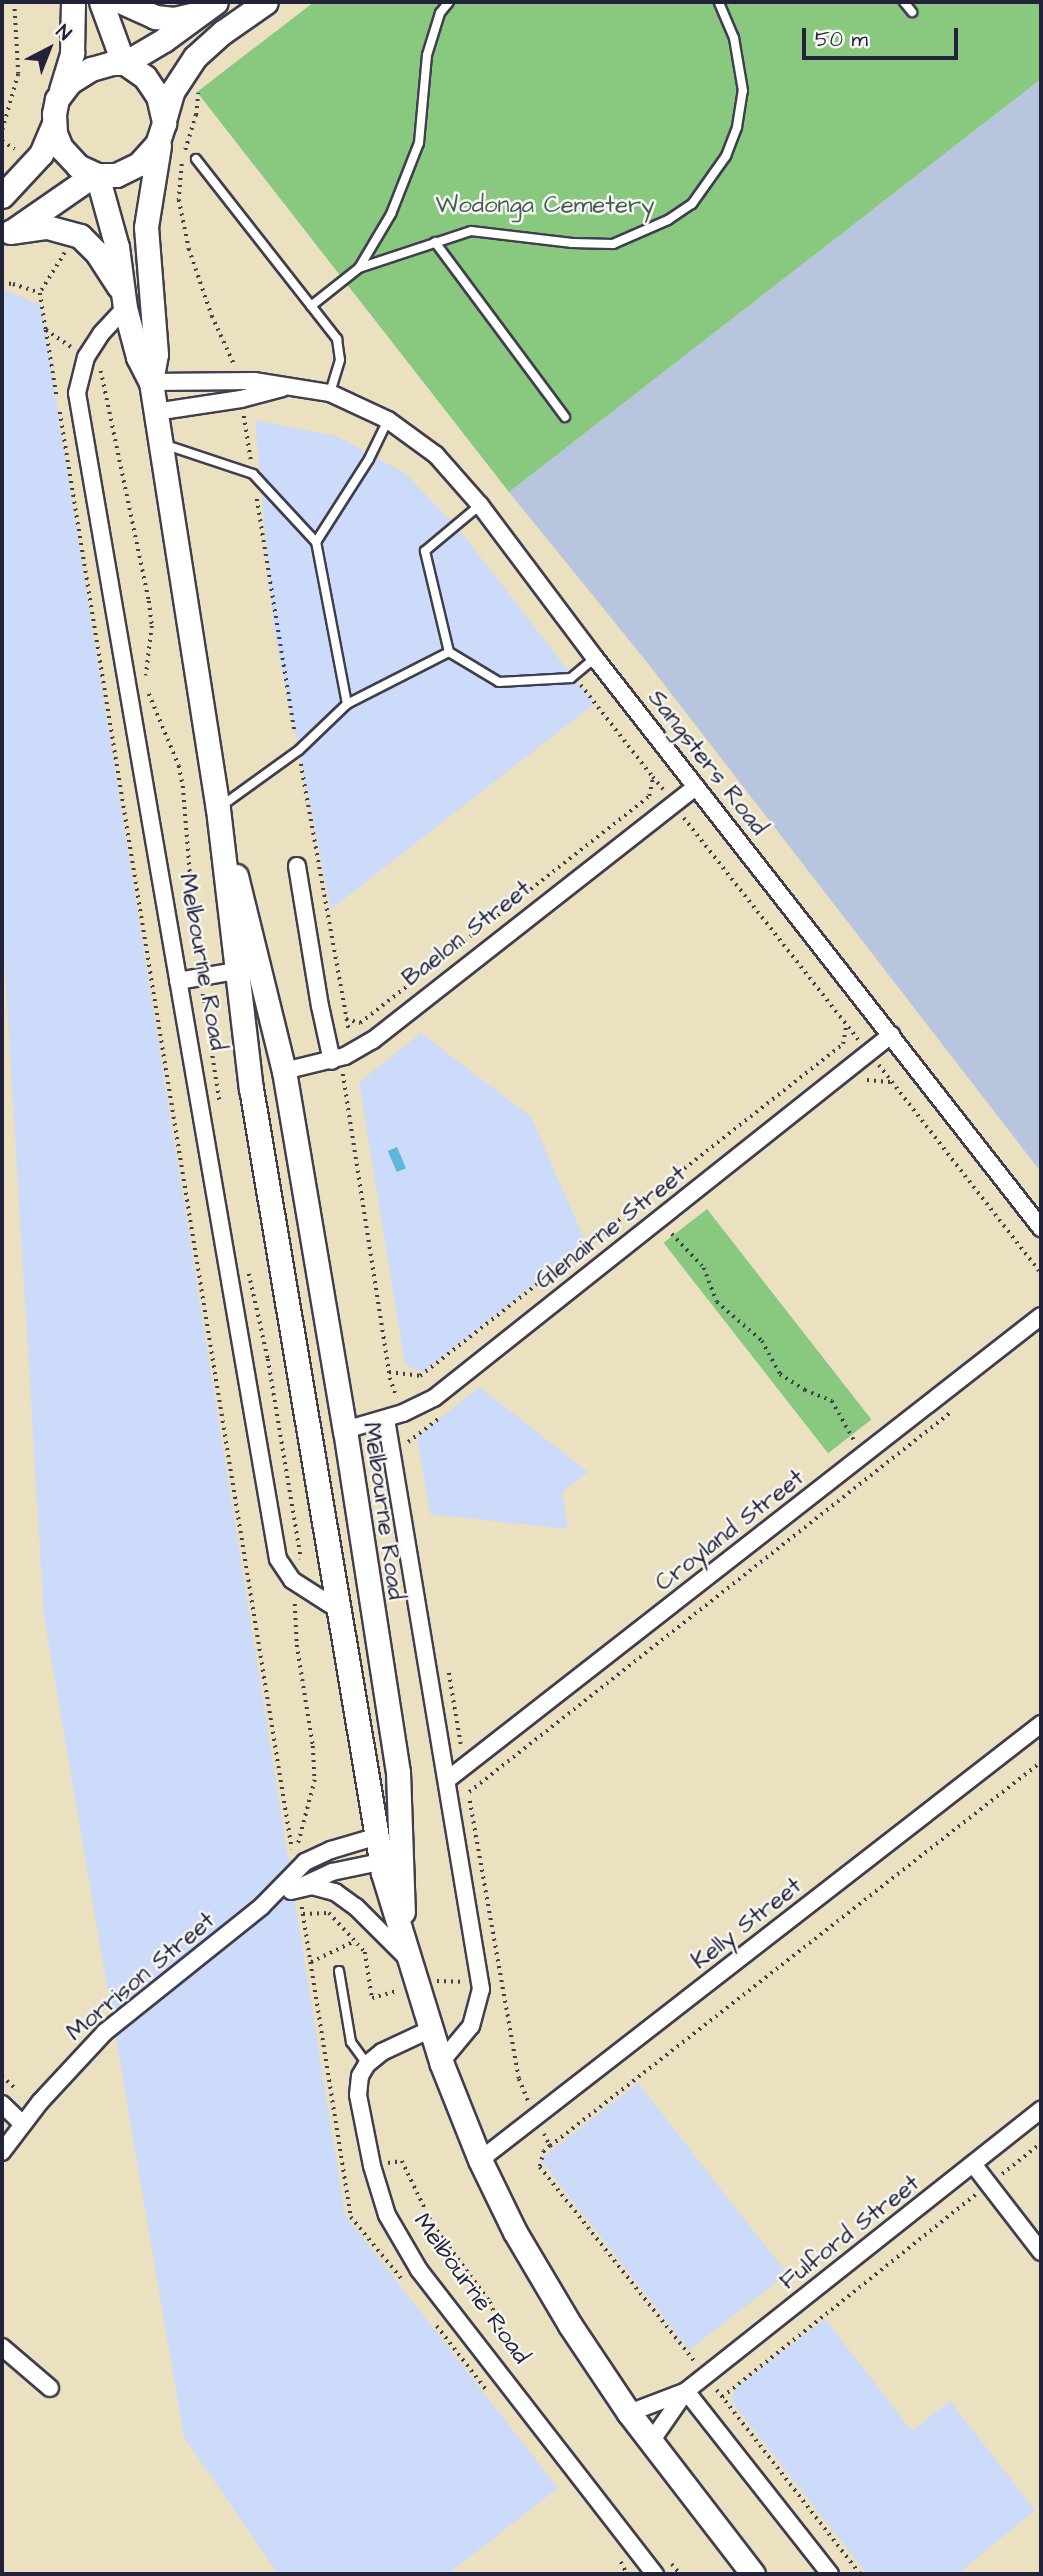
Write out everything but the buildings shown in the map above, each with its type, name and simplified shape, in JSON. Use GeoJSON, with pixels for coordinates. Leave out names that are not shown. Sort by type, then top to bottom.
{"type":"FeatureCollection","features":[{"type":"Feature","properties":{"kind":"main road"},"geometry":{"type":"LineString","coordinates":[[2,196],[41,154],[54,123],[57,99],[72,53],[73,2]]}},
{"type":"Feature","properties":{"kind":"main road"},"geometry":{"type":"LineString","coordinates":[[54,123],[57,139],[66,155],[78,166],[96,175],[109,176],[132,169],[152,151],[162,129],[161,103],[154,88],[139,71],[124,62],[101,2]]}},
{"type":"Feature","properties":{"kind":"main road"},"geometry":{"type":"LineString","coordinates":[[122,2],[146,15],[174,19],[196,14],[214,4]]}},
{"type":"Feature","properties":{"kind":"main road","name":"Melbourne Road"},"geometry":{"type":"LineString","coordinates":[[266,2],[223,32],[186,68],[172,92],[162,129],[146,228],[156,354],[151,382],[218,809],[251,1088],[375,1838],[429,2030],[480,2160],[529,2255],[629,2413],[754,2574]]}},
{"type":"Feature","properties":{"kind":"main road"},"geometry":{"type":"LineString","coordinates":[[57,99],[70,82],[83,73],[97,66],[124,62],[164,40],[214,4]]}},
{"type":"Feature","properties":{"kind":"main road"},"geometry":{"type":"LineString","coordinates":[[6,235],[96,175]]}},
{"type":"Feature","properties":{"kind":"main road","name":"Melbourne Road"},"geometry":{"type":"LineString","coordinates":[[96,175],[117,247],[124,300],[138,357],[151,382]]}},
{"type":"Feature","properties":{"kind":"main road"},"geometry":{"type":"LineString","coordinates":[[6,235],[47,227],[80,236],[97,253],[124,300]]}},
{"type":"Feature","properties":{"kind":"main road","name":"Melbourne Road"},"geometry":{"type":"LineString","coordinates":[[218,809],[258,953],[284,1071],[345,1430],[366,1582],[395,1750],[404,1937]]}},
{"type":"Feature","properties":{"kind":"main road","name":"Baelon Street"},"geometry":{"type":"LineString","coordinates":[[251,1088],[284,1071]]}},
{"type":"Feature","properties":{"kind":"main road"},"geometry":{"type":"LineString","coordinates":[[337,1600],[366,1582]]}},
{"type":"Feature","properties":{"kind":"main road"},"geometry":{"type":"LineString","coordinates":[[375,1838],[401,1848]]}},
{"type":"Feature","properties":{"kind":"main road"},"geometry":{"type":"LineString","coordinates":[[380,1862],[401,1848]]}},
{"type":"Feature","properties":{"kind":"street","name":"Melbourne Road"},"geometry":{"type":"LineString","coordinates":[[124,300],[86,357],[77,393],[278,1559],[292,1580],[337,1600]]}},
{"type":"Feature","properties":{"kind":"street","name":"Sangsters Road"},"geometry":{"type":"LineString","coordinates":[[151,382],[239,381],[292,385],[330,393],[388,420],[436,456],[480,505],[595,658],[1041,1228]]}},
{"type":"Feature","properties":{"kind":"street","name":"Sangsters Road"},"geometry":{"type":"LineString","coordinates":[[155,412],[241,399],[292,385]]}},
{"type":"Feature","properties":{"kind":"street","name":"Baelon Street"},"geometry":{"type":"LineString","coordinates":[[284,1071],[339,1058],[390,1028],[696,787]]}},
{"type":"Feature","properties":{"kind":"street"},"geometry":{"type":"LineString","coordinates":[[297,866],[323,1023],[339,1058]]}},
{"type":"Feature","properties":{"kind":"street"},"geometry":{"type":"LineString","coordinates":[[178,981],[236,971]]}},
{"type":"Feature","properties":{"kind":"street","name":"Glenairne Street"},"geometry":{"type":"LineString","coordinates":[[345,1430],[403,1413],[434,1398],[891,1035]]}},
{"type":"Feature","properties":{"kind":"street","name":"Croyland Street"},"geometry":{"type":"LineString","coordinates":[[447,1780],[1041,1316]]}},
{"type":"Feature","properties":{"kind":"street","name":"Melbourne Road"},"geometry":{"type":"LineString","coordinates":[[386,1419],[481,1989],[471,2026],[441,2063]]}},
{"type":"Feature","properties":{"kind":"street","name":"Kelly Street"},"geometry":{"type":"LineString","coordinates":[[480,2160],[1041,1724]]}},
{"type":"Feature","properties":{"kind":"street","name":"Morrison Street"},"geometry":{"type":"LineString","coordinates":[[2,2152],[23,2124],[105,2032],[261,1907],[309,1859],[375,1838]]}},
{"type":"Feature","properties":{"kind":"street","name":"Morrison Street"},"geometry":{"type":"LineString","coordinates":[[261,1907],[332,1872],[380,1862]]}},
{"type":"Feature","properties":{"kind":"street","name":"Morrison Street"},"geometry":{"type":"LineString","coordinates":[[291,1891],[317,1886],[340,1895],[409,1960]]}},
{"type":"Feature","properties":{"kind":"street"},"geometry":{"type":"LineString","coordinates":[[367,2064],[391,2046],[429,2030]]}},
{"type":"Feature","properties":{"kind":"street","name":"Melbourne Road"},"geometry":{"type":"LineString","coordinates":[[367,2064],[360,2076],[358,2095],[372,2166],[387,2215],[419,2270],[650,2572]]}},
{"type":"Feature","properties":{"kind":"street"},"geometry":{"type":"LineString","coordinates":[[2,2104],[23,2124]]}},
{"type":"Feature","properties":{"kind":"street","name":"Fulford Street"},"geometry":{"type":"LineString","coordinates":[[629,2413],[686,2391],[1041,2110]]}},
{"type":"Feature","properties":{"kind":"street"},"geometry":{"type":"LineString","coordinates":[[973,2164],[1041,2252]]}},
{"type":"Feature","properties":{"kind":"street"},"geometry":{"type":"LineString","coordinates":[[2,2347],[50,2388]]}},
{"type":"Feature","properties":{"kind":"street"},"geometry":{"type":"LineString","coordinates":[[686,2391],[830,2574]]}},
{"type":"Feature","properties":{"kind":"street","name":"Fulford Street"},"geometry":{"type":"LineString","coordinates":[[650,2443],[686,2391]]}},
{"type":"Feature","properties":{"kind":"lane"},"geometry":{"type":"LineString","coordinates":[[312,306],[359,268],[386,226],[412,167],[419,143],[427,55],[440,13],[449,2]]}},
{"type":"Feature","properties":{"kind":"lane"},"geometry":{"type":"LineString","coordinates":[[359,268],[435,242],[480,231],[572,243],[613,244],[659,225],[692,204],[726,156],[737,127],[743,92],[734,38],[719,2]]}},
{"type":"Feature","properties":{"kind":"lane"},"geometry":{"type":"LineString","coordinates":[[904,2],[912,12]]}},
{"type":"Feature","properties":{"kind":"lane"},"geometry":{"type":"LineString","coordinates":[[196,159],[340,345],[340,360],[330,393]]}},
{"type":"Feature","properties":{"kind":"lane"},"geometry":{"type":"LineString","coordinates":[[435,242],[565,417]]}},
{"type":"Feature","properties":{"kind":"lane"},"geometry":{"type":"LineString","coordinates":[[316,542],[369,459],[388,420]]}},
{"type":"Feature","properties":{"kind":"lane"},"geometry":{"type":"LineString","coordinates":[[160,443],[253,474],[316,542],[347,704]]}},
{"type":"Feature","properties":{"kind":"lane"},"geometry":{"type":"LineString","coordinates":[[480,505],[425,551],[449,652],[499,681],[574,675],[595,658]]}},
{"type":"Feature","properties":{"kind":"lane"},"geometry":{"type":"LineString","coordinates":[[218,809],[299,750],[347,704],[449,652]]}},
{"type":"Feature","properties":{"kind":"lane"},"geometry":{"type":"LineString","coordinates":[[339,1971],[351,2042],[367,2064]]}},
{"type":"Feature","properties":{"kind":"path"},"geometry":{"type":"LineString","coordinates":[[2,130],[18,74],[14,2]]}},
{"type":"Feature","properties":{"kind":"path"},"geometry":{"type":"LineString","coordinates":[[198,87],[196,115],[181,170],[181,218],[208,304],[239,381]]}},
{"type":"Feature","properties":{"kind":"path"},"geometry":{"type":"LineString","coordinates":[[2,283],[40,293]]}},
{"type":"Feature","properties":{"kind":"path"},"geometry":{"type":"LineString","coordinates":[[46,330],[294,1858]]}},
{"type":"Feature","properties":{"kind":"path"},"geometry":{"type":"LineString","coordinates":[[241,399],[299,750],[350,1030],[339,1058],[389,1372],[403,1413],[408,1442]]}},
{"type":"Feature","properties":{"kind":"path"},"geometry":{"type":"LineString","coordinates":[[574,675],[1041,1273]]}},
{"type":"Feature","properties":{"kind":"path"},"geometry":{"type":"LineString","coordinates":[[346,1018],[360,1023],[649,796],[653,777]]}},
{"type":"Feature","properties":{"kind":"path"},"geometry":{"type":"LineString","coordinates":[[389,1372],[420,1376],[843,1044],[846,1023]]}},
{"type":"Feature","properties":{"kind":"path"},"geometry":{"type":"LineString","coordinates":[[672,1234],[704,1268],[717,1302],[762,1341],[780,1374],[805,1390],[832,1401],[878,1470]]}},
{"type":"Feature","properties":{"kind":"path"},"geometry":{"type":"LineString","coordinates":[[469,1792],[954,1410]]}},
{"type":"Feature","properties":{"kind":"path"},"geometry":{"type":"LineString","coordinates":[[447,1663],[519,2080],[550,2146]]}},
{"type":"Feature","properties":{"kind":"path"},"geometry":{"type":"LineString","coordinates":[[860,2574],[540,2167],[544,2151],[550,2146],[1041,1762]]}},
{"type":"Feature","properties":{"kind":"path"},"geometry":{"type":"LineString","coordinates":[[311,1962],[355,1941]]}},
{"type":"Feature","properties":{"kind":"path"},"geometry":{"type":"LineString","coordinates":[[2,2076],[16,2089]]}},
{"type":"Feature","properties":{"kind":"path"},"geometry":{"type":"LineString","coordinates":[[722,2397],[1041,2143]]}},
{"type":"Feature","properties":{"kind":"path"},"geometry":{"type":"LineString","coordinates":[[372,2166],[402,2161],[433,2225],[490,2302],[514,2362]]}},
{"type":"Feature","properties":{"kind":"path"},"geometry":{"type":"LineString","coordinates":[[665,2556],[680,2574]]}},
{"type":"Feature","properties":{"kind":"shaded area"},"geometry":{"type":"Polygon","coordinates":[[[1041,79],[1041,1172],[646,661],[509,492],[1041,79]]]}},
{"type":"Feature","properties":{"kind":"shaded area"},"geometry":{"type":"Polygon","coordinates":[[[2,289],[41,305],[345,2215],[558,2488],[448,2574],[278,2574],[184,2437],[44,1616],[2,920],[2,289]]]}},
{"type":"Feature","properties":{"kind":"shaded area"},"geometry":{"type":"Polygon","coordinates":[[[255,420],[336,436],[405,473],[458,528],[594,704],[331,909],[274,629],[255,420]]]}},
{"type":"Feature","properties":{"kind":"shaded area"},"geometry":{"type":"Polygon","coordinates":[[[421,1033],[531,1117],[586,1243],[423,1372],[405,1365],[359,1082],[421,1033]]]}},
{"type":"Feature","properties":{"kind":"shaded area"},"geometry":{"type":"Polygon","coordinates":[[[479,1387],[588,1472],[562,1492],[568,1529],[430,1514],[417,1437],[479,1387]]]}},
{"type":"Feature","properties":{"kind":"shaded area"},"geometry":{"type":"Polygon","coordinates":[[[638,2083],[787,2274],[689,2350],[540,2159],[638,2083]]]}},
{"type":"Feature","properties":{"kind":"shaded area"},"geometry":{"type":"Polygon","coordinates":[[[825,2319],[912,2431],[950,2401],[1035,2510],[958,2574],[867,2574],[732,2402],[734,2389],[825,2319]]]}},
{"type":"Feature","properties":{"kind":"green space","name":"Wodonga Cemetery"},"geometry":{"type":"Polygon","coordinates":[[[314,2],[1041,2],[1041,79],[509,492],[197,92],[314,2]]]}},
{"type":"Feature","properties":{"kind":"green space"},"geometry":{"type":"Polygon","coordinates":[[[707,1209],[871,1419],[828,1453],[664,1243],[707,1209]]]}},
{"type":"Feature","properties":{"kind":"water"},"geometry":{"type":"Polygon","coordinates":[[[397,1147],[406,1168],[397,1172],[388,1151],[397,1147]]]}}]}
